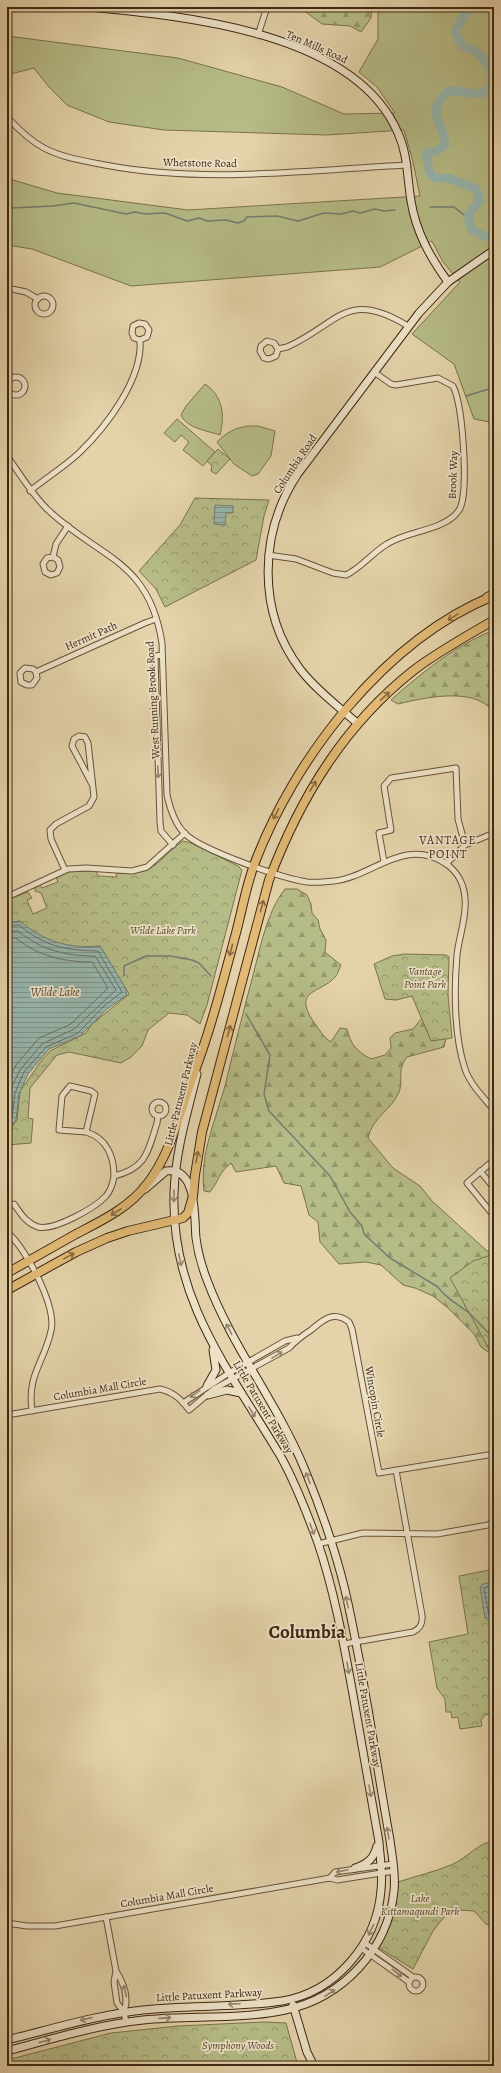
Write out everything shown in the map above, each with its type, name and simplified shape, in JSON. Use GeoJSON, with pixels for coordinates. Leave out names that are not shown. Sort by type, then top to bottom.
{"type":"FeatureCollection","features":[{"type":"Feature","properties":{"kind":"main road","name":"Ten Mills Road"},"geometry":{"type":"LineString","coordinates":[[89,7],[134,9],[211,22],[258,35],[329,62],[359,80],[381,103],[398,132],[408,166],[411,199],[418,230],[426,249],[448,282]]}},
{"type":"Feature","properties":{"kind":"main road","name":"Columbia Road"},"geometry":{"type":"LineString","coordinates":[[357,723],[309,680],[289,653],[273,612],[268,581],[268,555],[274,524],[287,492],[305,465],[408,326],[448,282],[494,250]]}},
{"type":"Feature","properties":{"kind":"main road","name":"Little Patuxent Parkway"},"geometry":{"type":"LineString","coordinates":[[7,2040],[83,2020],[124,2012],[167,2007],[259,2003],[292,1999],[327,1982],[346,1966],[363,1945],[371,1932],[378,1912],[382,1873],[378,1842],[344,1644],[333,1592],[318,1544],[291,1476],[212,1344],[188,1289],[180,1258],[174,1221],[175,1171],[183,1128],[254,866],[274,818],[314,751],[344,712],[383,671],[420,639],[458,614],[492,596]]}},
{"type":"Feature","properties":{"kind":"main road","name":"Little Patuxent Parkway"},"geometry":{"type":"LineString","coordinates":[[7,2051],[85,2030],[126,2022],[253,2014],[294,2008],[333,1991],[353,1975],[372,1951],[389,1915],[394,1890],[394,1868],[345,1589],[331,1540],[295,1446],[254,1369],[223,1316],[202,1266],[196,1238],[193,1196],[194,1175],[202,1132],[272,872],[292,824],[313,785],[357,723],[414,670],[449,646],[494,620]]}},
{"type":"Feature","properties":{"kind":"main road"},"geometry":{"type":"LineString","coordinates":[[139,1194],[148,1184],[162,1161],[204,1047]]}},
{"type":"Feature","properties":{"kind":"main road"},"geometry":{"type":"LineString","coordinates":[[7,1273],[114,1213],[163,1173],[175,1171],[186,1179],[193,1196],[185,1216],[174,1221],[128,1231],[108,1238],[76,1252],[7,1290]]}},
{"type":"Feature","properties":{"kind":"main road"},"geometry":{"type":"LineString","coordinates":[[207,1386],[216,1370],[212,1344]]}},
{"type":"Feature","properties":{"kind":"main road"},"geometry":{"type":"LineString","coordinates":[[208,1395],[227,1390],[241,1393]]}},
{"type":"Feature","properties":{"kind":"main road"},"geometry":{"type":"LineString","coordinates":[[356,1868],[365,1865],[372,1858],[378,1842]]}},
{"type":"Feature","properties":{"kind":"main road"},"geometry":{"type":"LineString","coordinates":[[292,1999],[307,2052],[314,2066]]}},
{"type":"Feature","properties":{"kind":"main road"},"geometry":{"type":"LineString","coordinates":[[22,2047],[22,2042],[28,2034]]}},
{"type":"Feature","properties":{"kind":"main road"},"geometry":{"type":"LineString","coordinates":[[7,2047],[19,2037]]}},
{"type":"Feature","properties":{"kind":"street"},"geometry":{"type":"LineString","coordinates":[[258,35],[267,7]]}},
{"type":"Feature","properties":{"kind":"street","name":"Whetstone Road"},"geometry":{"type":"LineString","coordinates":[[7,117],[34,142],[56,153],[87,162],[140,170],[221,175],[408,166]]}},
{"type":"Feature","properties":{"kind":"street"},"geometry":{"type":"LineString","coordinates":[[7,288],[26,292],[38,299]]}},
{"type":"Feature","properties":{"kind":"street"},"geometry":{"type":"LineString","coordinates":[[278,349],[294,344],[335,317],[352,311],[367,310],[384,313],[408,326]]}},
{"type":"Feature","properties":{"kind":"street"},"geometry":{"type":"LineString","coordinates":[[30,491],[78,454],[103,426],[120,402],[136,371],[141,354],[140,340]]}},
{"type":"Feature","properties":{"kind":"street","name":"Brook Way"},"geometry":{"type":"LineString","coordinates":[[268,555],[296,559],[332,574],[346,575],[387,544],[439,524],[453,516],[459,510],[463,493],[464,450],[457,398],[453,386],[438,378],[396,385],[391,384],[374,372]]}},
{"type":"Feature","properties":{"kind":"street","name":"West Running Brook Road"},"geometry":{"type":"LineString","coordinates":[[7,456],[30,491],[68,526],[114,558],[130,572],[149,599],[160,636],[162,655],[167,795],[173,814],[184,833],[205,846],[254,866],[296,880],[326,882],[354,875],[384,862],[403,856],[430,856],[446,864]]}},
{"type":"Feature","properties":{"kind":"street"},"geometry":{"type":"LineString","coordinates":[[7,466],[12,463]]}},
{"type":"Feature","properties":{"kind":"street"},"geometry":{"type":"LineString","coordinates":[[53,558],[56,544],[68,526]]}},
{"type":"Feature","properties":{"kind":"street","name":"Hermit Path"},"geometry":{"type":"LineString","coordinates":[[36,672],[156,619]]}},
{"type":"Feature","properties":{"kind":"street"},"geometry":{"type":"LineString","coordinates":[[162,655],[156,656],[155,658],[160,822],[162,831],[173,845]]}},
{"type":"Feature","properties":{"kind":"street"},"geometry":{"type":"LineString","coordinates":[[65,870],[51,838],[50,830],[56,824],[88,806],[94,797],[88,743],[85,737],[79,736],[74,739],[72,746],[92,784]]}},
{"type":"Feature","properties":{"kind":"street"},"geometry":{"type":"LineString","coordinates":[[384,862],[379,833],[391,830],[384,786],[391,778],[456,768],[458,819],[465,845]]}},
{"type":"Feature","properties":{"kind":"street"},"geometry":{"type":"LineString","coordinates":[[7,897],[65,870],[79,868],[140,870],[151,865],[184,833]]}},
{"type":"Feature","properties":{"kind":"street"},"geometry":{"type":"LineString","coordinates":[[494,833],[465,845],[446,864],[462,883],[465,900],[457,954],[456,982],[463,1061],[473,1084],[494,1110]]}},
{"type":"Feature","properties":{"kind":"street"},"geometry":{"type":"LineString","coordinates":[[7,1207],[14,1204],[24,1219],[33,1225],[40,1227],[54,1226],[95,1204],[105,1196],[113,1184],[114,1176],[113,1158],[110,1151],[97,1138],[86,1132],[59,1130],[62,1096],[70,1086],[91,1091],[95,1094],[86,1132]]}},
{"type":"Feature","properties":{"kind":"street"},"geometry":{"type":"LineString","coordinates":[[114,1176],[123,1174],[142,1163],[157,1123],[158,1116]]}},
{"type":"Feature","properties":{"kind":"street"},"geometry":{"type":"LineString","coordinates":[[494,1160],[467,1183],[494,1216]]}},
{"type":"Feature","properties":{"kind":"street"},"geometry":{"type":"LineString","coordinates":[[480,1172],[494,1188]]}},
{"type":"Feature","properties":{"kind":"street"},"geometry":{"type":"LineString","coordinates":[[7,1232],[15,1240],[35,1274],[49,1306],[52,1327],[34,1376],[31,1396],[32,1411]]}},
{"type":"Feature","properties":{"kind":"street","name":"Wincopin Circle"},"geometry":{"type":"LineString","coordinates":[[298,1338],[324,1318],[336,1316],[349,1322],[352,1329],[379,1473],[494,1454]]}},
{"type":"Feature","properties":{"kind":"street"},"geometry":{"type":"LineString","coordinates":[[208,1395],[249,1362],[285,1341],[298,1338]]}},
{"type":"Feature","properties":{"kind":"street"},"geometry":{"type":"LineString","coordinates":[[183,1403],[207,1386],[231,1376],[254,1369],[289,1348],[298,1338]]}},
{"type":"Feature","properties":{"kind":"street","name":"Columbia Mall Circle"},"geometry":{"type":"LineString","coordinates":[[7,1415],[153,1390],[171,1392],[189,1410],[208,1395]]}},
{"type":"Feature","properties":{"kind":"street"},"geometry":{"type":"LineString","coordinates":[[344,1644],[413,1632],[421,1626],[422,1614],[396,1470]]}},
{"type":"Feature","properties":{"kind":"street"},"geometry":{"type":"LineString","coordinates":[[318,1544],[363,1533],[437,1534],[488,1525],[494,1522]]}},
{"type":"Feature","properties":{"kind":"street","name":"Columbia Mall Circle"},"geometry":{"type":"LineString","coordinates":[[330,1878],[335,1872],[356,1868],[381,1865],[394,1868]]}},
{"type":"Feature","properties":{"kind":"street","name":"Columbia Mall Circle"},"geometry":{"type":"LineString","coordinates":[[7,1923],[41,1927],[330,1878],[336,1880],[382,1873],[394,1868]]}},
{"type":"Feature","properties":{"kind":"street"},"geometry":{"type":"LineString","coordinates":[[106,1917],[116,1971],[122,1981],[128,2001],[124,2012]]}},
{"type":"Feature","properties":{"kind":"street"},"geometry":{"type":"LineString","coordinates":[[363,1945],[413,1977],[422,1979],[423,1987],[418,1990],[410,1988],[409,1982],[372,1951]]}},
{"type":"Feature","properties":{"kind":"street"},"geometry":{"type":"LineString","coordinates":[[116,1971],[114,1982],[117,2003],[124,2012],[126,2022]]}},
{"type":"Feature","properties":{"kind":"street"},"geometry":{"type":"LineString","coordinates":[[409,1982],[413,1977]]}},
{"type":"Feature","properties":{"kind":"green space"},"geometry":{"type":"Polygon","coordinates":[[[299,7],[372,7],[371,18],[361,32],[350,26],[322,24],[299,7]]]}},
{"type":"Feature","properties":{"kind":"green space"},"geometry":{"type":"Polygon","coordinates":[[[378,7],[494,7],[494,423],[474,419],[454,364],[412,334],[460,282],[443,262],[432,241],[380,267],[131,286],[32,249],[7,245],[7,175],[13,180],[57,193],[188,210],[420,196],[413,162],[404,130],[327,135],[164,130],[109,122],[67,105],[49,87],[34,68],[7,75],[7,36],[178,58],[282,87],[344,114],[395,113],[377,87],[359,72],[378,39],[378,7]]]}},
{"type":"Feature","properties":{"kind":"green space"},"geometry":{"type":"Polygon","coordinates":[[[205,384],[216,394],[221,406],[222,428],[220,435],[192,426],[181,415],[186,406],[205,384]]]}},
{"type":"Feature","properties":{"kind":"green space"},"geometry":{"type":"Polygon","coordinates":[[[177,419],[215,452],[203,466],[183,450],[189,442],[181,435],[175,442],[164,433],[177,419]]]}},
{"type":"Feature","properties":{"kind":"green space"},"geometry":{"type":"Polygon","coordinates":[[[248,426],[258,426],[275,431],[271,456],[258,474],[252,476],[234,464],[217,442],[231,431],[248,426]]]}},
{"type":"Feature","properties":{"kind":"green space"},"geometry":{"type":"Polygon","coordinates":[[[218,449],[230,459],[216,474],[211,471],[212,466],[207,461],[218,449]]]}},
{"type":"Feature","properties":{"kind":"green space"},"geometry":{"type":"Polygon","coordinates":[[[195,498],[269,500],[264,516],[256,560],[165,607],[156,589],[139,571],[180,525],[195,498]]]}},
{"type":"Feature","properties":{"kind":"green space"},"geometry":{"type":"Polygon","coordinates":[[[494,630],[494,730],[492,725],[491,709],[482,702],[472,698],[459,696],[433,697],[398,704],[391,700],[440,660],[466,643],[494,630]]]}},
{"type":"Feature","properties":{"kind":"green space","name":"Wilde Lake Park"},"geometry":{"type":"Polygon","coordinates":[[[183,841],[191,843],[238,866],[242,870],[207,1005],[200,1024],[187,1015],[169,1013],[148,1030],[142,1046],[131,1057],[121,1063],[69,1052],[57,1055],[30,1088],[28,1118],[33,1119],[31,1143],[7,1145],[7,1133],[17,1120],[20,1091],[42,1060],[50,1051],[86,1033],[92,1024],[129,994],[100,946],[83,947],[56,944],[40,938],[20,921],[7,923],[7,900],[28,892],[32,898],[27,900],[33,914],[47,908],[41,893],[35,891],[35,888],[40,885],[42,888],[58,882],[56,877],[72,871],[96,871],[98,876],[116,877],[117,873],[140,872],[154,866],[183,841]]]}},
{"type":"Feature","properties":{"kind":"green space"},"geometry":{"type":"Polygon","coordinates":[[[285,889],[297,889],[307,895],[311,904],[312,913],[318,920],[320,929],[326,940],[325,952],[341,965],[335,977],[307,997],[307,1011],[321,1033],[328,1040],[331,1042],[340,1028],[347,1029],[350,1039],[355,1047],[371,1059],[385,1055],[391,1048],[390,1038],[395,1033],[413,1029],[422,1018],[447,1034],[444,1047],[407,1057],[401,1071],[399,1092],[392,1104],[374,1124],[370,1130],[368,1138],[393,1168],[420,1186],[432,1201],[487,1251],[494,1251],[494,1356],[481,1347],[474,1334],[448,1308],[433,1296],[415,1288],[403,1285],[381,1265],[366,1262],[339,1264],[320,1242],[318,1222],[309,1215],[301,1186],[284,1183],[276,1166],[236,1172],[231,1163],[221,1173],[210,1192],[204,1191],[203,1177],[206,1149],[226,1082],[268,920],[278,899],[285,889]]]}},
{"type":"Feature","properties":{"kind":"green space","name":"Vantage Point Park"},"geometry":{"type":"Polygon","coordinates":[[[405,954],[446,955],[449,957],[448,995],[452,1038],[431,1041],[412,996],[396,1000],[385,999],[374,964],[392,956],[405,954]]]}},
{"type":"Feature","properties":{"kind":"green space"},"geometry":{"type":"Polygon","coordinates":[[[494,1254],[494,1358],[450,1278],[473,1261],[494,1254]]]}},
{"type":"Feature","properties":{"kind":"green space"},"geometry":{"type":"Polygon","coordinates":[[[494,1569],[494,1714],[485,1715],[481,1720],[482,1726],[460,1729],[458,1717],[452,1718],[451,1712],[446,1712],[445,1699],[437,1688],[429,1642],[468,1634],[459,1576],[494,1569]]]}},
{"type":"Feature","properties":{"kind":"green space","name":"Lake Kittamaqundi Park"},"geometry":{"type":"Polygon","coordinates":[[[494,1841],[494,1927],[486,1924],[474,1911],[459,1910],[452,1907],[433,1931],[413,1969],[376,1946],[398,1882],[451,1865],[482,1845],[494,1841]]]}},
{"type":"Feature","properties":{"kind":"green space","name":"Symphony Woods"},"geometry":{"type":"Polygon","coordinates":[[[264,2022],[286,2023],[298,2066],[7,2066],[7,2060],[111,2033],[178,2026],[264,2022]]]}},
{"type":"Feature","properties":{"kind":"water"},"geometry":{"type":"Polygon","coordinates":[[[215,505],[233,506],[233,513],[226,513],[225,525],[214,524],[215,505]]]}},
{"type":"Feature","properties":{"kind":"water","name":"Wilde Lake"},"geometry":{"type":"Polygon","coordinates":[[[20,921],[38,934],[57,942],[67,945],[89,947],[100,946],[125,987],[127,995],[107,1009],[80,1036],[49,1049],[28,1074],[19,1094],[16,1120],[7,1132],[7,923],[20,921]]]}},
{"type":"Feature","properties":{"kind":"water"},"geometry":{"type":"Polygon","coordinates":[[[494,1582],[494,1620],[489,1621],[485,1618],[480,1587],[483,1584],[494,1582]]]}},
{"type":"Feature","properties":{"kind":"waterway"},"geometry":{"type":"LineString","coordinates":[[469,7],[455,32],[465,47],[477,53],[487,64],[492,74],[492,83],[488,89],[478,94],[448,91],[437,105],[436,111],[445,145],[437,151],[426,153],[429,170],[432,176],[436,178],[448,178],[476,189],[480,201],[469,214],[472,230],[494,240]]}},
{"type":"Feature","properties":{"kind":"waterway"},"geometry":{"type":"LineString","coordinates":[[7,205],[12,208],[53,206],[74,203],[126,214],[135,212],[145,214],[165,213],[187,221],[199,218],[207,221],[226,220],[238,223],[244,221],[247,217],[277,216],[298,221],[324,213],[341,214],[353,211],[360,213],[375,209],[384,211],[395,210]]}},
{"type":"Feature","properties":{"kind":"waterway"},"geometry":{"type":"LineString","coordinates":[[430,207],[454,207],[469,219]]}},
{"type":"Feature","properties":{"kind":"waterway"},"geometry":{"type":"LineString","coordinates":[[466,396],[489,389],[494,384]]}},
{"type":"Feature","properties":{"kind":"waterway"},"geometry":{"type":"LineString","coordinates":[[124,975],[124,966],[146,956],[170,956],[192,960],[199,963],[211,976]]}},
{"type":"Feature","properties":{"kind":"waterway"},"geometry":{"type":"LineString","coordinates":[[246,1014],[270,1055],[264,1094],[269,1111],[330,1176],[350,1212],[362,1226],[364,1234],[390,1258],[438,1287],[445,1295],[469,1313],[494,1337]]}},
{"type":"Feature","properties":{"kind":"district","name":"VANTAGE POINT"},"geometry":{"type":"Point","coordinates":[448,847]}},
{"type":"Feature","properties":{"kind":"district","name":"Columbia"},"geometry":{"type":"Point","coordinates":[307,1632]}}]}
